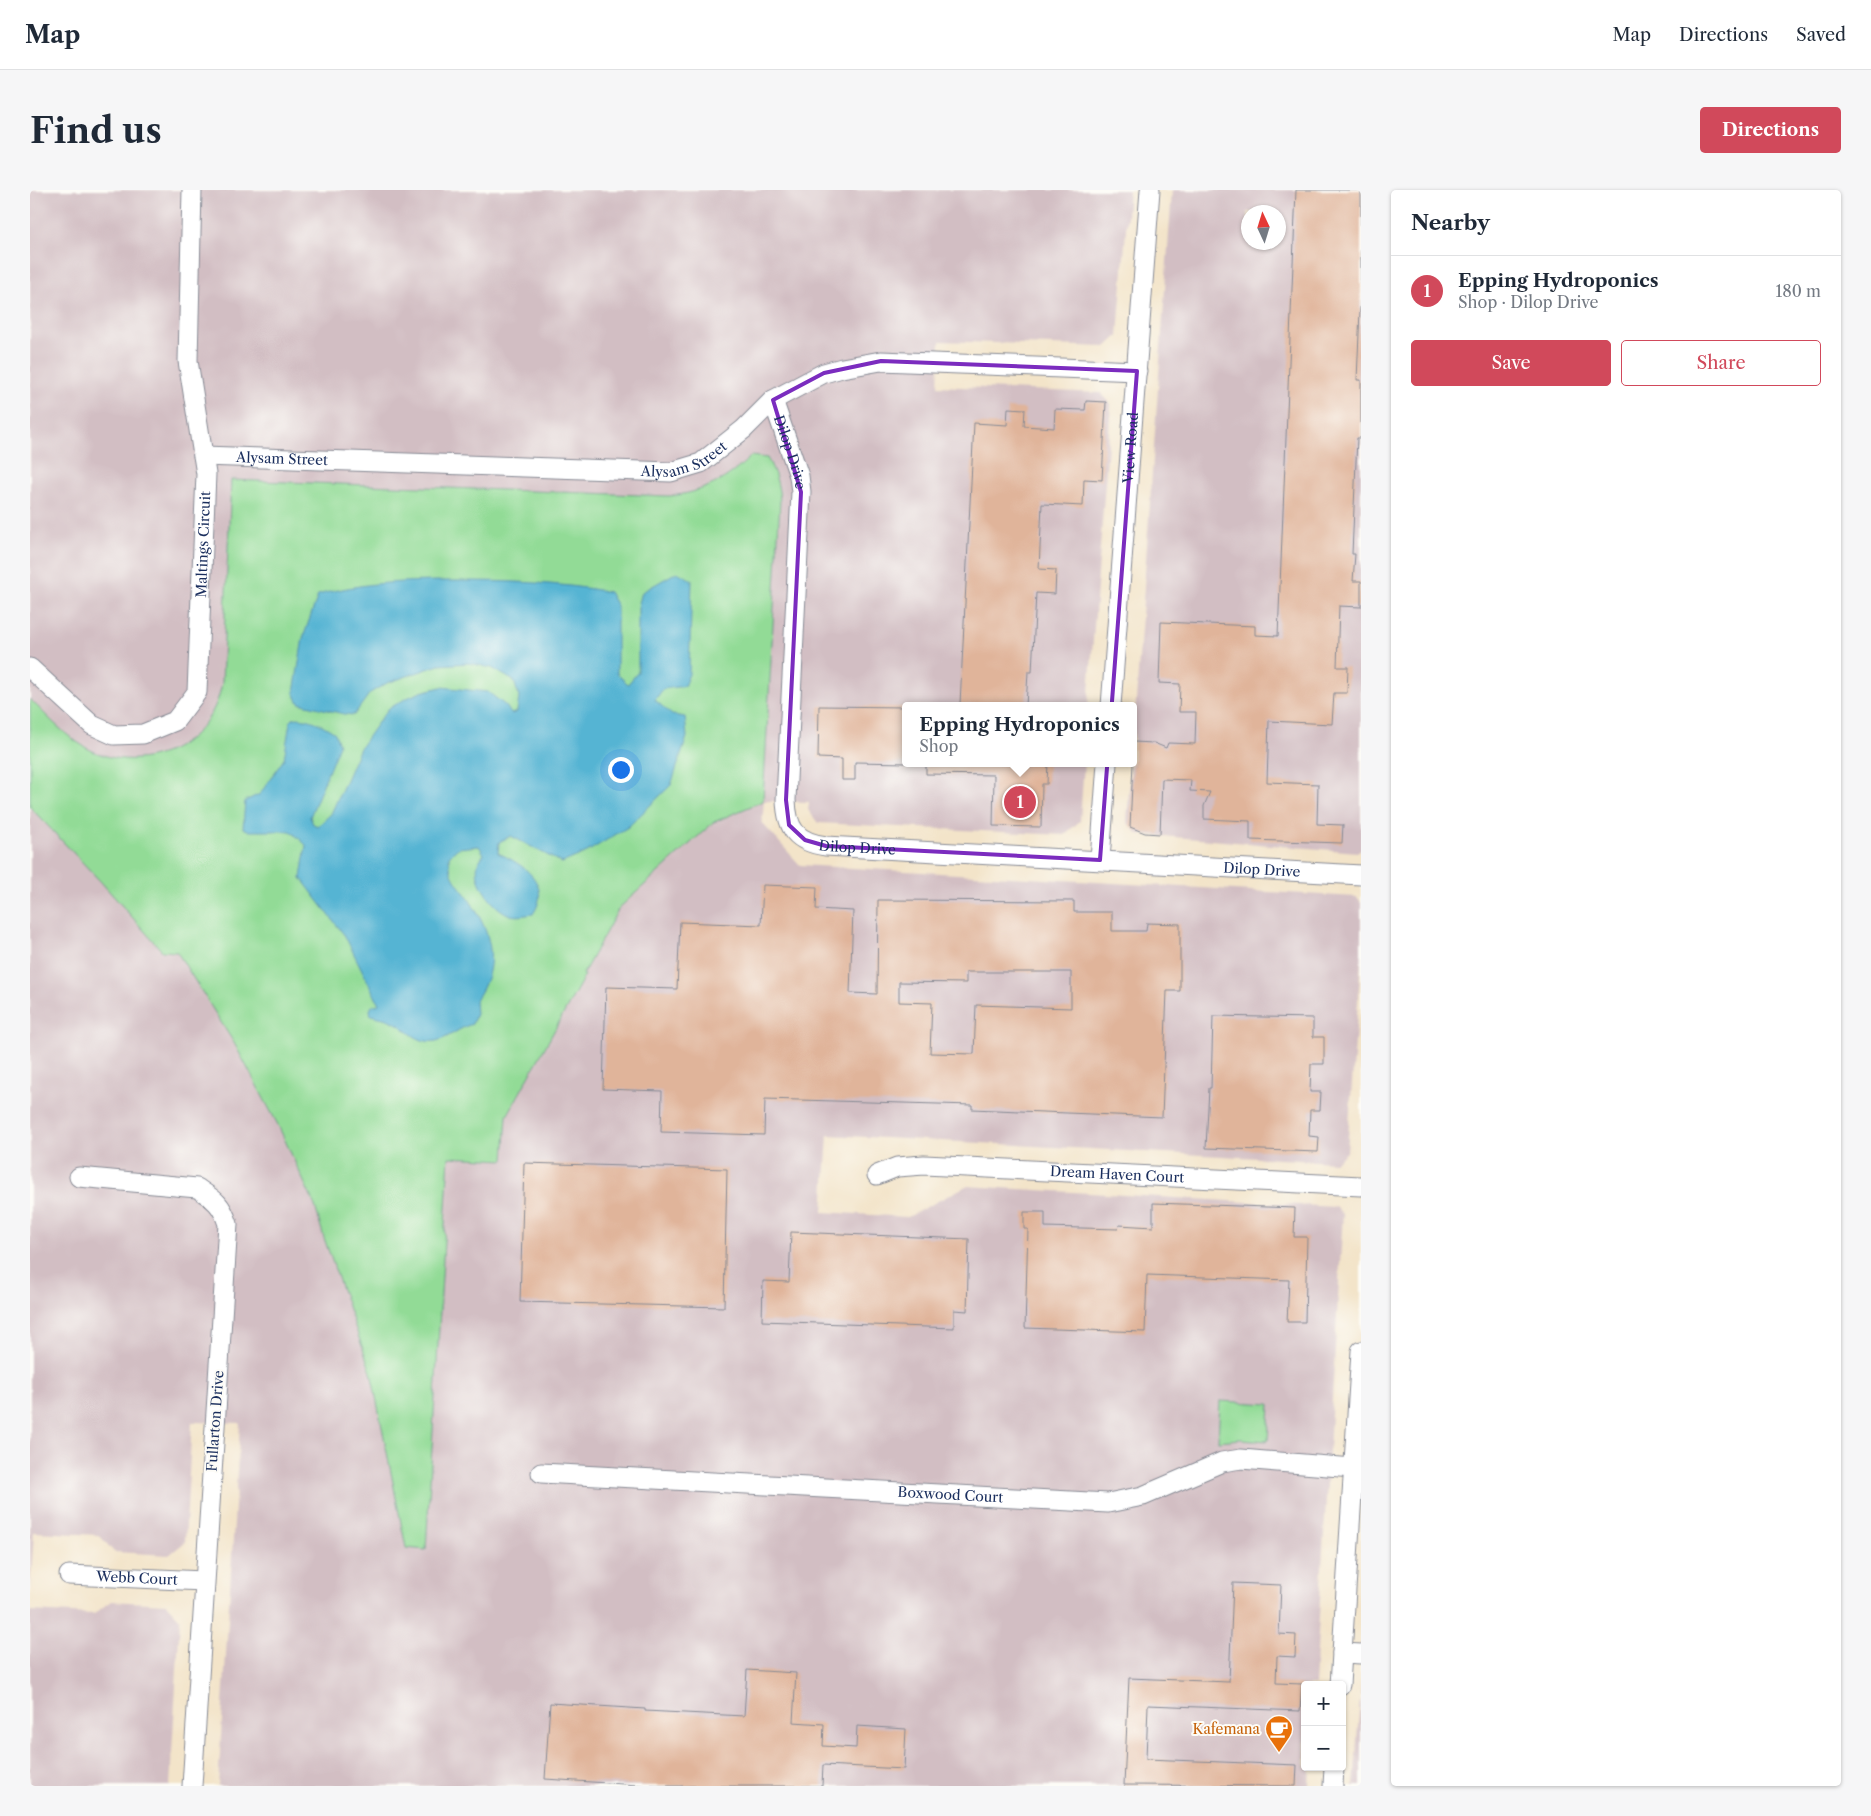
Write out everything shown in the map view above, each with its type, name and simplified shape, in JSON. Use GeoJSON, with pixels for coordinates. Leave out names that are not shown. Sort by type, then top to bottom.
{"type":"FeatureCollection","features":[{"type":"Feature","properties":{"kind":"street","name":"Maltings Circuit"},"geometry":{"type":"LineString","coordinates":[[30,668],[92,725],[114,735],[143,734],[175,721],[197,692],[206,474],[188,360],[192,190]]}},
{"type":"Feature","properties":{"kind":"street","name":"View Road"},"geometry":{"type":"LineString","coordinates":[[1112,702],[1150,190]]}},
{"type":"Feature","properties":{"kind":"street","name":"Alysam Street"},"geometry":{"type":"LineString","coordinates":[[203,456],[671,472],[702,463],[744,430],[774,400],[824,373],[842,368],[881,361],[1137,371]]}},
{"type":"Feature","properties":{"kind":"street","name":"Dilop Drive"},"geometry":{"type":"LineString","coordinates":[[774,400],[799,476],[800,492],[786,800],[786,816],[789,825],[796,833],[805,840],[826,846],[1361,875]]}},
{"type":"Feature","properties":{"kind":"street"},"geometry":{"type":"LineString","coordinates":[[1100,860],[1107,767]]}},
{"type":"Feature","properties":{"kind":"street","name":"Dream Haven Court"},"geometry":{"type":"LineString","coordinates":[[876,1174],[897,1167],[924,1165],[1361,1186]]}},
{"type":"Feature","properties":{"kind":"street","name":"Fullarton Drive"},"geometry":{"type":"LineString","coordinates":[[78,1177],[197,1188],[213,1198],[223,1209],[228,1224],[192,1786]]}},
{"type":"Feature","properties":{"kind":"street"},"geometry":{"type":"LineString","coordinates":[[1340,1681],[1361,1351]]}},
{"type":"Feature","properties":{"kind":"street","name":"Boxwood Court"},"geometry":{"type":"LineString","coordinates":[[541,1473],[1108,1503],[1143,1496],[1222,1462],[1241,1459],[1353,1468]]}},
{"type":"Feature","properties":{"kind":"street","name":"Webb Court"},"geometry":{"type":"LineString","coordinates":[[69,1575],[204,1581]]}},
{"type":"Feature","properties":{"kind":"street"},"geometry":{"type":"LineString","coordinates":[[1342,1653],[1361,1654]]}},
{"type":"Feature","properties":{"kind":"street"},"geometry":{"type":"LineString","coordinates":[[1333,1786],[1334,1771]]}},
{"type":"Feature","properties":{"kind":"highlighted area"},"geometry":{"type":"Polygon","coordinates":[[[881,361],[1137,371],[1100,860],[826,846],[805,840],[789,825],[786,800],[801,492],[773,400],[824,373],[881,361]]]}},
{"type":"Feature","properties":{"kind":"shaded area"},"geometry":{"type":"Polygon","coordinates":[[[30,190],[1129,190],[1118,336],[1106,347],[940,341],[938,386],[1101,393],[1111,404],[1088,702],[902,702],[902,767],[1084,767],[1080,821],[1064,835],[818,823],[808,810],[809,802],[764,801],[762,823],[800,865],[1357,897],[1361,902],[1361,960],[1347,1152],[1335,1162],[828,1135],[823,1212],[908,1217],[966,1186],[1336,1207],[1343,1214],[1315,1681],[1301,1681],[1301,1771],[1310,1771],[1309,1786],[218,1786],[240,1423],[192,1422],[185,1542],[169,1555],[114,1552],[99,1535],[34,1532],[30,1591],[30,190]],[[178,953],[234,1043],[278,1125],[315,1206],[324,1238],[371,1372],[437,1363],[178,953]]]}},
{"type":"Feature","properties":{"kind":"shaded area"},"geometry":{"type":"Polygon","coordinates":[[[1172,190],[1361,190],[1361,849],[1357,852],[1138,834],[1127,822],[1131,767],[1137,767],[1136,702],[1172,190]]]}},
{"type":"Feature","properties":{"kind":"shaded area"},"geometry":{"type":"Polygon","coordinates":[[[111,1601],[166,1604],[180,1619],[170,1786],[30,1786],[30,1611],[94,1614],[111,1601]]]}},
{"type":"Feature","properties":{"kind":"shaded area"},"geometry":{"type":"Polygon","coordinates":[[[1361,1680],[1361,1786],[1354,1786],[1361,1680]]]}},
{"type":"Feature","properties":{"kind":"green space"},"geometry":{"type":"Polygon","coordinates":[[[751,456],[767,458],[776,478],[780,501],[763,801],[714,822],[619,908],[583,974],[585,975],[507,1116],[504,1160],[449,1157],[426,1550],[406,1548],[371,1372],[324,1238],[315,1206],[278,1125],[234,1043],[177,952],[162,951],[101,882],[30,807],[30,699],[56,725],[77,742],[102,755],[120,759],[156,756],[188,740],[201,727],[214,709],[222,683],[231,480],[669,496],[692,492],[714,484],[733,472],[751,456]]]}},
{"type":"Feature","properties":{"kind":"green space"},"geometry":{"type":"Polygon","coordinates":[[[1220,1401],[1270,1404],[1268,1441],[1240,1439],[1218,1441],[1220,1401]]]}},
{"type":"Feature","properties":{"kind":"water"},"geometry":{"type":"Polygon","coordinates":[[[677,572],[692,580],[689,674],[684,686],[663,689],[655,700],[672,715],[685,717],[687,737],[671,785],[628,827],[587,852],[562,863],[511,836],[499,842],[498,853],[525,869],[537,884],[539,893],[538,903],[533,914],[512,915],[495,905],[485,892],[478,878],[478,864],[484,854],[479,846],[458,848],[449,856],[451,871],[485,928],[490,952],[488,977],[475,1001],[476,1014],[472,1024],[441,1040],[429,1041],[413,1036],[391,1021],[371,1015],[370,1010],[372,1006],[379,1004],[345,936],[301,878],[306,845],[291,831],[250,831],[243,828],[245,801],[260,794],[284,759],[290,722],[294,718],[311,720],[335,733],[339,745],[310,817],[313,824],[318,826],[331,814],[360,748],[388,709],[421,692],[441,687],[488,692],[506,706],[511,714],[517,712],[519,697],[514,681],[492,668],[469,663],[439,665],[387,683],[370,693],[354,715],[299,703],[294,693],[303,638],[318,595],[351,587],[437,581],[532,583],[571,586],[609,592],[617,606],[617,674],[628,684],[638,672],[638,607],[642,592],[677,572]]]}},
{"type":"Feature","properties":{"kind":"building"},"geometry":{"type":"Polygon","coordinates":[[[1296,190],[1361,190],[1361,287],[1357,380],[1361,380],[1361,438],[1357,438],[1352,554],[1355,554],[1353,581],[1361,581],[1361,607],[1339,606],[1337,667],[1348,667],[1347,693],[1334,693],[1332,724],[1269,721],[1267,782],[1318,784],[1317,824],[1343,825],[1342,843],[1250,840],[1250,821],[1204,819],[1204,806],[1210,792],[1190,791],[1191,780],[1162,779],[1160,834],[1145,833],[1130,827],[1133,767],[1137,767],[1137,742],[1154,743],[1166,748],[1168,743],[1195,744],[1196,712],[1179,712],[1180,684],[1159,683],[1161,622],[1255,626],[1255,635],[1278,636],[1296,190]]]}},
{"type":"Feature","properties":{"kind":"building"},"geometry":{"type":"Polygon","coordinates":[[[1086,401],[1106,402],[1102,480],[1084,479],[1083,506],[1042,504],[1039,569],[1056,570],[1055,594],[1036,593],[1032,672],[1028,672],[1026,702],[960,702],[974,423],[1007,425],[1008,408],[1025,409],[1024,426],[1054,428],[1055,409],[1085,410],[1086,401]]]}},
{"type":"Feature","properties":{"kind":"building"},"geometry":{"type":"Polygon","coordinates":[[[819,706],[902,707],[902,763],[855,762],[855,780],[842,780],[842,759],[818,758],[819,706]]]}},
{"type":"Feature","properties":{"kind":"building"},"geometry":{"type":"Polygon","coordinates":[[[926,767],[1048,767],[1047,784],[1042,784],[1041,827],[993,826],[994,775],[926,774],[926,767]]]}},
{"type":"Feature","properties":{"kind":"building"},"geometry":{"type":"Polygon","coordinates":[[[763,885],[817,887],[816,909],[853,911],[850,993],[877,994],[878,900],[1074,901],[1074,912],[1112,912],[1112,931],[1146,931],[1147,923],[1180,924],[1180,991],[1167,991],[1162,1117],[972,1109],[972,1105],[765,1099],[764,1135],[661,1132],[662,1091],[603,1089],[606,987],[677,989],[680,922],[761,925],[763,885]],[[966,972],[966,983],[899,982],[899,1002],[932,1003],[930,1053],[974,1054],[976,1005],[1071,1008],[1071,972],[966,972]]]}},
{"type":"Feature","properties":{"kind":"building"},"geometry":{"type":"Polygon","coordinates":[[[1213,1016],[1313,1018],[1313,1037],[1324,1037],[1324,1064],[1311,1064],[1310,1092],[1321,1092],[1320,1110],[1310,1110],[1309,1136],[1319,1137],[1318,1152],[1206,1148],[1209,1088],[1211,1088],[1213,1016]]]}},
{"type":"Feature","properties":{"kind":"building"},"geometry":{"type":"Polygon","coordinates":[[[524,1163],[727,1169],[724,1307],[520,1302],[524,1163]]]}},
{"type":"Feature","properties":{"kind":"building"},"geometry":{"type":"Polygon","coordinates":[[[1153,1203],[1295,1208],[1294,1237],[1307,1237],[1305,1322],[1287,1322],[1289,1280],[1147,1275],[1145,1332],[1025,1328],[1028,1229],[1024,1229],[1024,1212],[1045,1212],[1045,1227],[1118,1229],[1119,1225],[1153,1227],[1153,1203]]]}},
{"type":"Feature","properties":{"kind":"building"},"geometry":{"type":"Polygon","coordinates":[[[791,1232],[969,1239],[967,1311],[954,1310],[954,1328],[762,1321],[763,1281],[789,1282],[791,1232]]]}},
{"type":"Feature","properties":{"kind":"building"},"geometry":{"type":"Polygon","coordinates":[[[1233,1583],[1281,1585],[1279,1634],[1296,1635],[1295,1657],[1277,1656],[1276,1683],[1301,1684],[1300,1711],[1148,1705],[1146,1759],[1297,1765],[1296,1786],[1124,1785],[1129,1678],[1229,1682],[1233,1583]]]}},
{"type":"Feature","properties":{"kind":"building"},"geometry":{"type":"Polygon","coordinates":[[[747,1670],[796,1673],[793,1722],[824,1724],[823,1746],[856,1748],[857,1726],[906,1729],[904,1769],[823,1765],[822,1786],[654,1786],[545,1779],[550,1703],[645,1709],[645,1711],[744,1716],[747,1670]]]}},
{"type":"Feature","properties":{"kind":"place","name":"Epping Hydroponics"},"geometry":{"type":"Point","coordinates":[1020,802]}},
{"type":"Feature","properties":{"kind":"place","name":"Kafemana"},"geometry":{"type":"Point","coordinates":[1279,1753]}}]}
